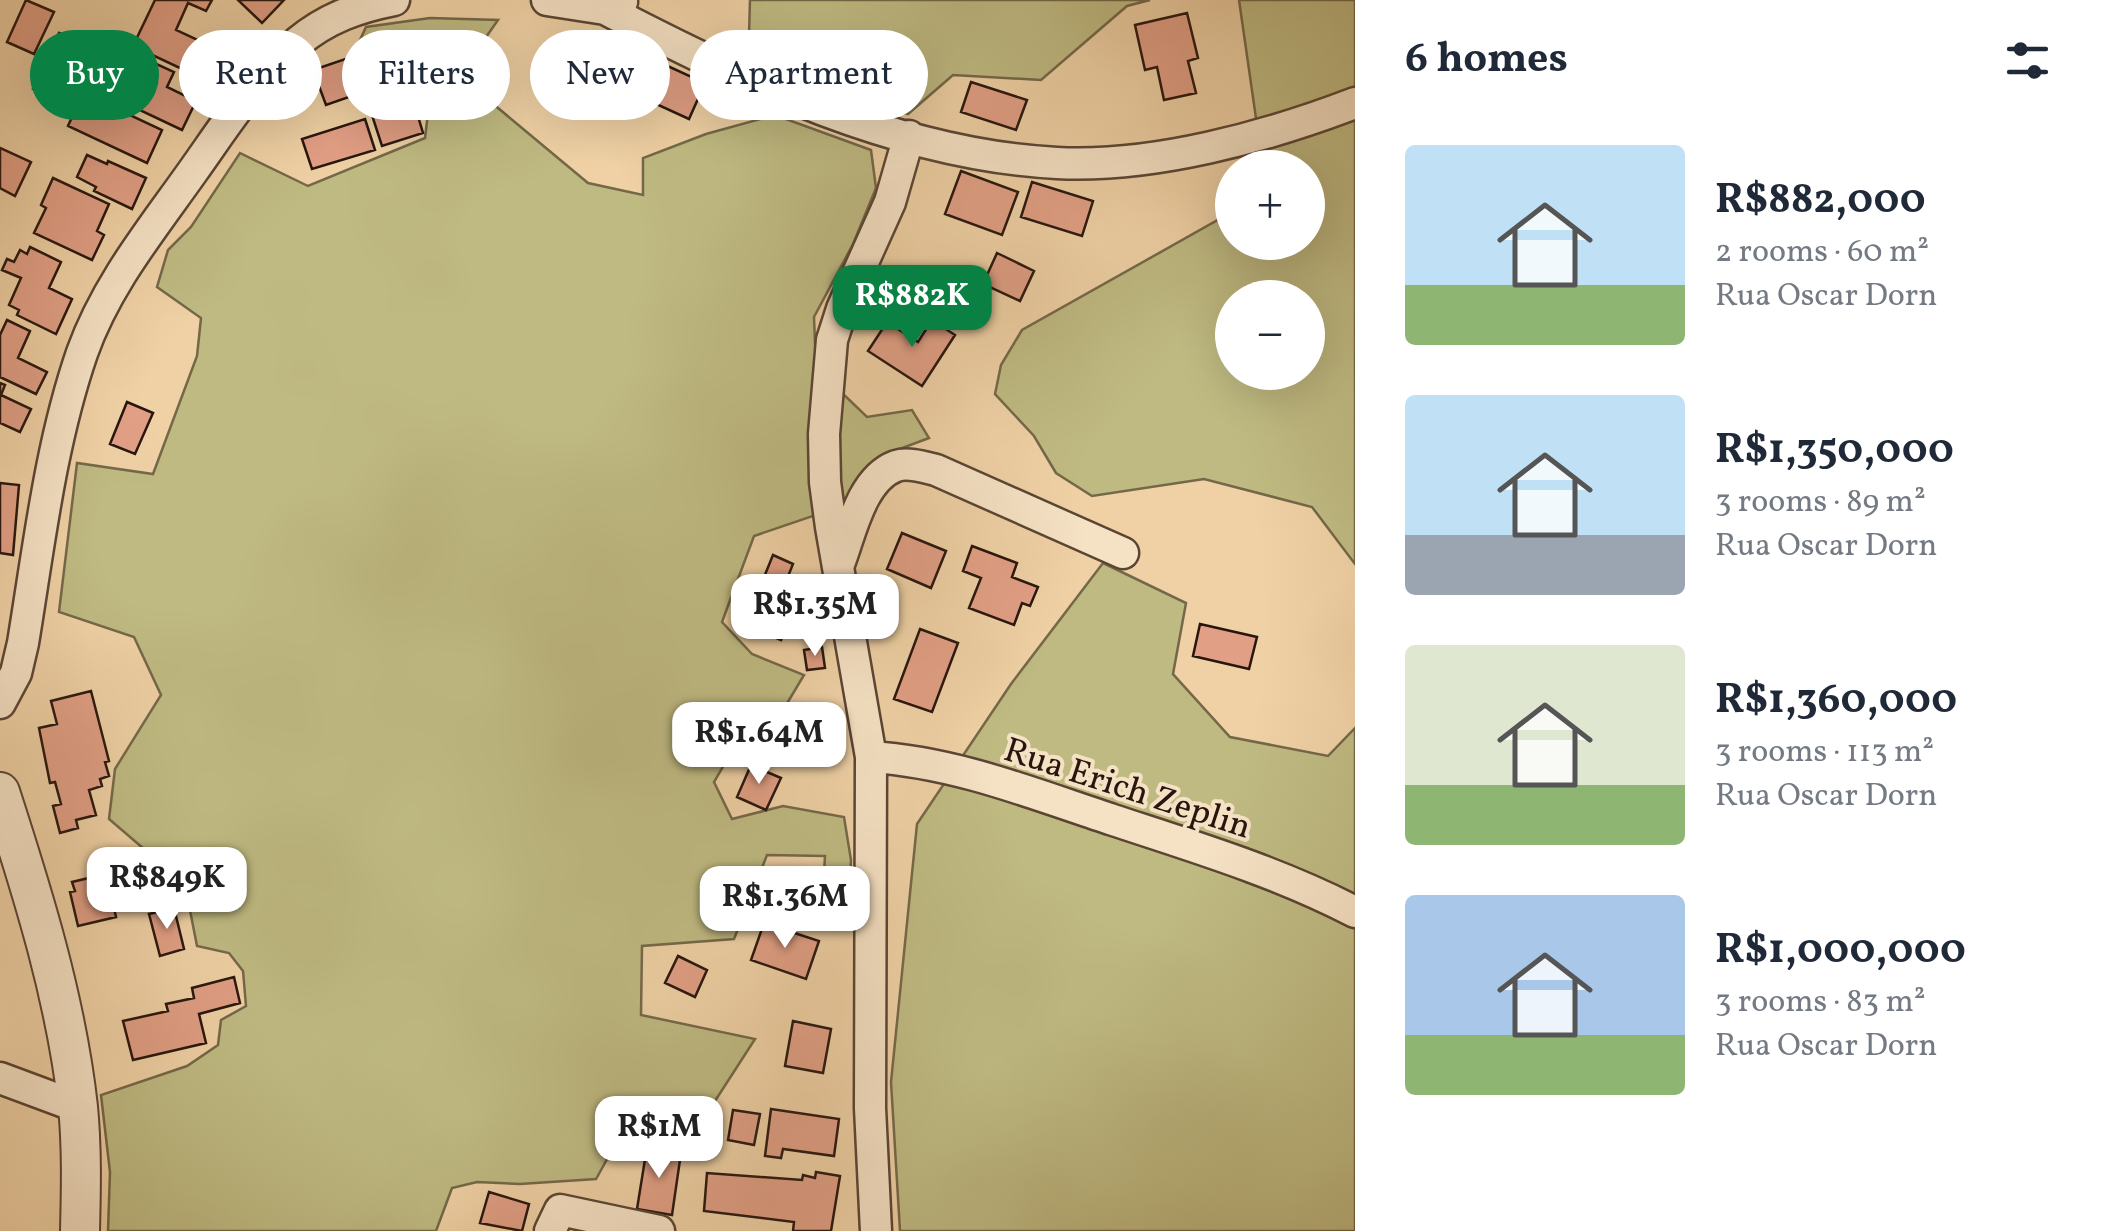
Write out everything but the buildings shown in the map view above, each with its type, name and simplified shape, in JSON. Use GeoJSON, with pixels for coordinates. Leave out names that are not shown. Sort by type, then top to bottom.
{"type":"FeatureCollection","features":[{"type":"Feature","properties":{"kind":"street"},"geometry":{"type":"LineString","coordinates":[[0,703],[20,658],[63,420],[82,352],[125,266],[266,71],[299,40],[329,20],[358,7],[394,0]]}},
{"type":"Feature","properties":{"kind":"street"},"geometry":{"type":"LineString","coordinates":[[547,0],[616,4],[683,49],[768,86],[909,136],[1002,158],[1060,163],[1114,161],[1196,150],[1312,119],[1355,103]]}},
{"type":"Feature","properties":{"kind":"street"},"geometry":{"type":"LineString","coordinates":[[876,1231],[870,1108],[871,756],[825,482],[824,434],[832,340],[890,202],[909,136]]}},
{"type":"Feature","properties":{"kind":"street"},"geometry":{"type":"LineString","coordinates":[[838,566],[870,489],[898,465],[936,470],[1123,553]]}},
{"type":"Feature","properties":{"kind":"street","name":"Rua Erich Zeplin"},"geometry":{"type":"LineString","coordinates":[[871,756],[941,765],[1075,807],[1242,863],[1355,912]]}},
{"type":"Feature","properties":{"kind":"street"},"geometry":{"type":"LineString","coordinates":[[0,792],[50,958],[78,1108],[80,1231]]}},
{"type":"Feature","properties":{"kind":"street"},"geometry":{"type":"LineString","coordinates":[[0,1078],[78,1108]]}},
{"type":"Feature","properties":{"kind":"street"},"geometry":{"type":"LineString","coordinates":[[550,1231],[560,1210],[659,1231]]}},
{"type":"Feature","properties":{"kind":"shaded area"},"geometry":{"type":"Polygon","coordinates":[[[750,0],[1150,0],[1127,6],[1041,80],[953,75],[928,97],[928,30],[749,30],[750,0]]]}},
{"type":"Feature","properties":{"kind":"shaded area"},"geometry":{"type":"Polygon","coordinates":[[[1239,0],[1355,0],[1355,564],[1312,507],[1204,479],[1092,496],[1056,473],[1034,436],[995,394],[1001,365],[1022,330],[1215,222],[1215,260],[1325,260],[1325,150],[1261,150],[1239,0]]]}},
{"type":"Feature","properties":{"kind":"shaded area"},"geometry":{"type":"Polygon","coordinates":[[[430,18],[498,20],[491,30],[365,30],[430,18]]]}},
{"type":"Feature","properties":{"kind":"shaded area"},"geometry":{"type":"Polygon","coordinates":[[[510,118],[588,183],[643,195],[643,158],[757,120],[789,120],[871,150],[876,188],[853,244],[814,317],[816,368],[867,417],[912,410],[929,438],[886,454],[851,503],[754,536],[722,622],[752,654],[804,675],[764,742],[735,746],[714,782],[732,819],[783,806],[844,817],[851,860],[848,916],[822,906],[825,856],[767,855],[734,939],[642,946],[641,1015],[755,1039],[695,1132],[631,1116],[596,1179],[520,1184],[477,1182],[452,1188],[436,1231],[108,1231],[110,1172],[101,1095],[187,1066],[218,1045],[221,1020],[246,1006],[243,971],[229,953],[197,946],[187,895],[109,819],[115,769],[161,695],[134,637],[59,612],[77,463],[153,474],[197,356],[201,318],[157,287],[168,250],[191,227],[240,153],[308,186],[425,138],[427,120],[510,118]]]}},
{"type":"Feature","properties":{"kind":"shaded area"},"geometry":{"type":"Polygon","coordinates":[[[1103,563],[1186,603],[1173,674],[1230,737],[1328,756],[1355,728],[1355,1231],[900,1231],[891,1082],[917,824],[1011,684],[1103,563]]]}}]}
